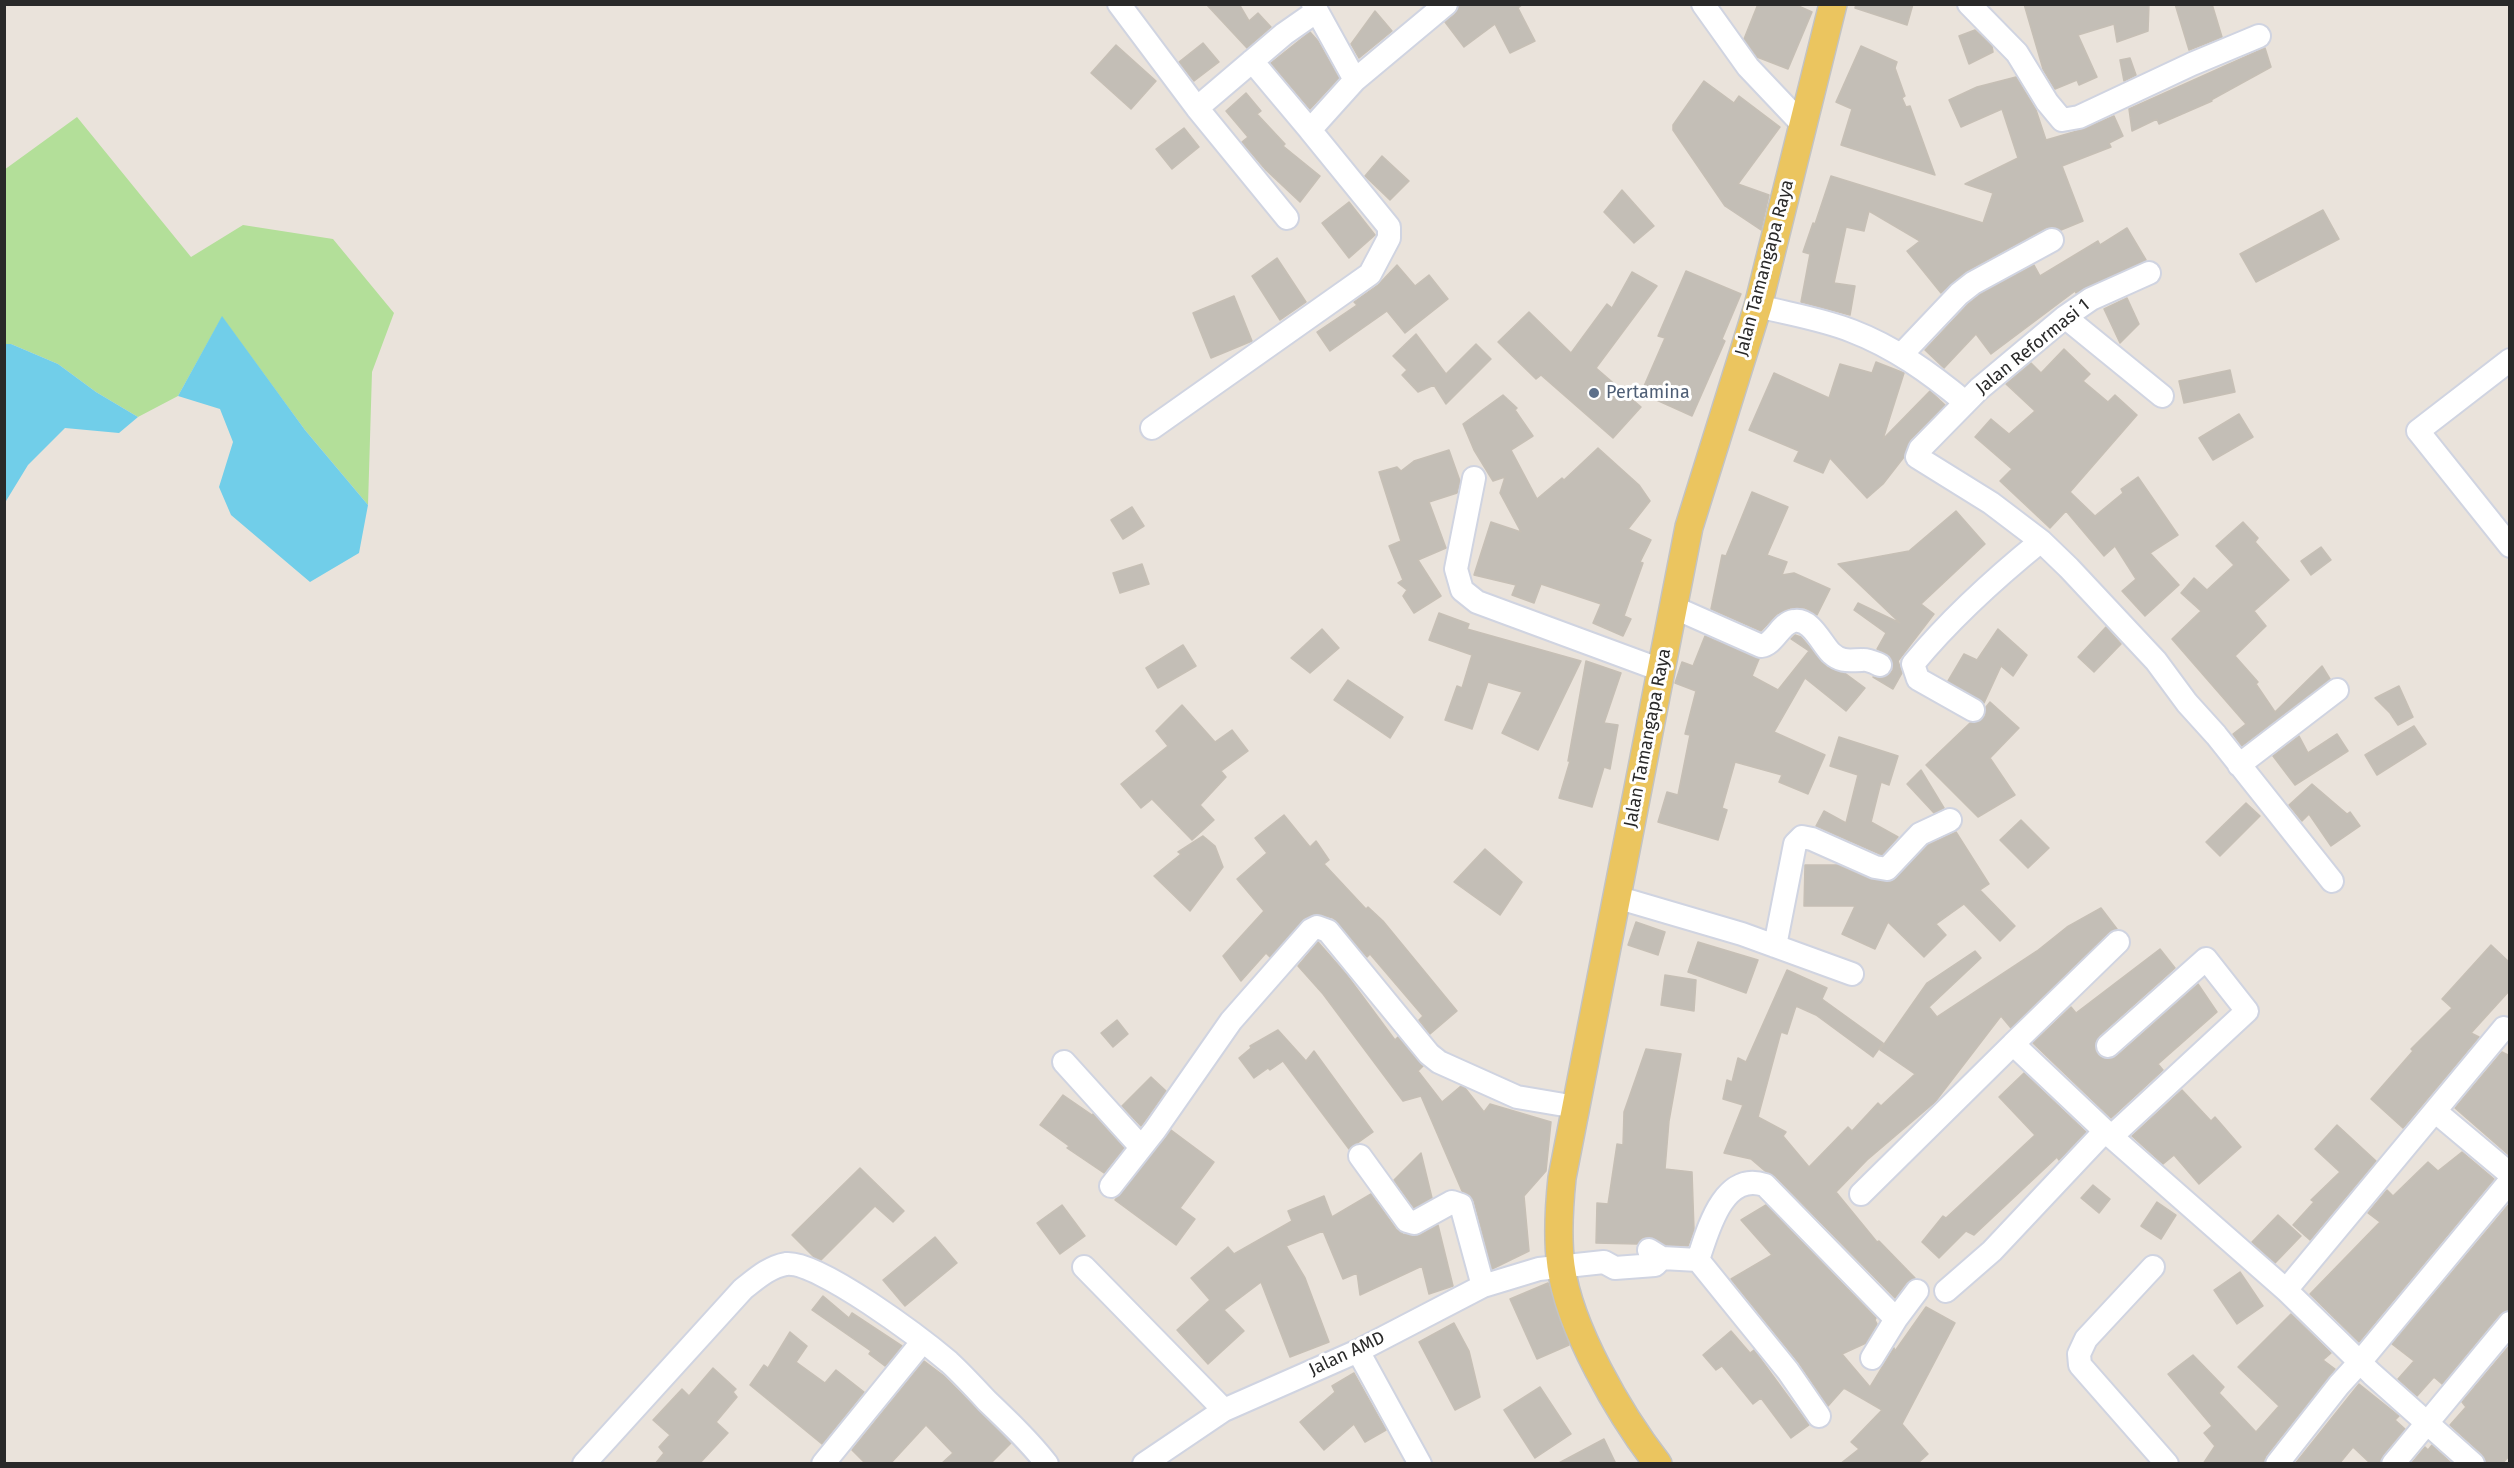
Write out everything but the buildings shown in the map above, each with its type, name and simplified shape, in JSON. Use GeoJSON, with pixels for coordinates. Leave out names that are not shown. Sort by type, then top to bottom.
{"type":"FeatureCollection","features":[{"type":"Feature","properties":{"kind":"main road","name":"Jalan Tamangapa Raya"},"geometry":{"type":"LineString","coordinates":[[1658,1464],[1638,1438],[1605,1383],[1578,1325],[1561,1266],[1560,1198],[1616,897],[1689,527],[1758,306],[1833,4]]}},
{"type":"Feature","properties":{"kind":"street"},"geometry":{"type":"LineString","coordinates":[[1119,4],[1197,108],[1287,218]]}},
{"type":"Feature","properties":{"kind":"street"},"geometry":{"type":"LineString","coordinates":[[1703,4],[1748,67],[1802,124]]}},
{"type":"Feature","properties":{"kind":"street"},"geometry":{"type":"LineString","coordinates":[[1969,4],[2017,53],[2047,102],[2062,120],[2079,117],[2192,64],[2259,36]]}},
{"type":"Feature","properties":{"kind":"street"},"geometry":{"type":"LineString","coordinates":[[1310,130],[1355,80],[1441,6]]}},
{"type":"Feature","properties":{"kind":"street"},"geometry":{"type":"LineString","coordinates":[[1197,108],[1315,8],[1355,80]]}},
{"type":"Feature","properties":{"kind":"street"},"geometry":{"type":"LineString","coordinates":[[1152,428],[1370,274],[1389,238],[1389,227],[1252,61]]}},
{"type":"Feature","properties":{"kind":"street"},"geometry":{"type":"LineString","coordinates":[[1902,354],[1959,294],[1973,283],[2052,240]]}},
{"type":"Feature","properties":{"kind":"street","name":"Jalan Reformasi 1"},"geometry":{"type":"LineString","coordinates":[[1758,306],[1853,331],[1902,354],[1965,402],[2065,317],[2091,299],[2149,273]]}},
{"type":"Feature","properties":{"kind":"street"},"geometry":{"type":"LineString","coordinates":[[2065,317],[2162,396]]}},
{"type":"Feature","properties":{"kind":"street"},"geometry":{"type":"LineString","coordinates":[[2508,365],[2418,431],[2510,546]]}},
{"type":"Feature","properties":{"kind":"street"},"geometry":{"type":"LineString","coordinates":[[1965,402],[1920,448],[1917,457],[1991,502],[2041,541],[2156,661],[2187,703],[2332,881]]}},
{"type":"Feature","properties":{"kind":"street"},"geometry":{"type":"LineString","coordinates":[[1474,478],[1456,569],[1462,590],[1477,602],[1661,670]]}},
{"type":"Feature","properties":{"kind":"street"},"geometry":{"type":"LineString","coordinates":[[1973,710],[1918,679],[1912,664],[1939,633],[1992,581],[2041,541]]}},
{"type":"Feature","properties":{"kind":"street"},"geometry":{"type":"LineString","coordinates":[[1674,607],[1761,646],[1767,645],[1789,622],[1798,621],[1809,626],[1831,653],[1841,660],[1851,662],[1864,659],[1880,665]]}},
{"type":"Feature","properties":{"kind":"street"},"geometry":{"type":"LineString","coordinates":[[2239,765],[2337,690]]}},
{"type":"Feature","properties":{"kind":"street"},"geometry":{"type":"LineString","coordinates":[[1775,946],[1795,844],[1802,837],[1812,839],[1875,867],[1887,869],[1920,834],[1950,820]]}},
{"type":"Feature","properties":{"kind":"street"},"geometry":{"type":"LineString","coordinates":[[1616,897],[1775,946],[1852,974]]}},
{"type":"Feature","properties":{"kind":"street"},"geometry":{"type":"LineString","coordinates":[[1111,1186],[1141,1148],[1231,1021],[1311,930],[1317,927],[1328,931],[1429,1054],[1439,1062],[1517,1097],[1576,1107]]}},
{"type":"Feature","properties":{"kind":"street"},"geometry":{"type":"LineString","coordinates":[[1861,1194],[2118,942]]}},
{"type":"Feature","properties":{"kind":"street"},"geometry":{"type":"LineString","coordinates":[[1946,1291],[1992,1251],[2109,1134],[2247,1011],[2206,959],[2108,1046]]}},
{"type":"Feature","properties":{"kind":"street"},"geometry":{"type":"LineString","coordinates":[[2286,1290],[2504,1028]]}},
{"type":"Feature","properties":{"kind":"street"},"geometry":{"type":"LineString","coordinates":[[2013,1044],[2109,1134],[2286,1290],[2427,1424],[2474,1464]]}},
{"type":"Feature","properties":{"kind":"street"},"geometry":{"type":"LineString","coordinates":[[1064,1062],[1141,1148]]}},
{"type":"Feature","properties":{"kind":"street"},"geometry":{"type":"LineString","coordinates":[[2436,1112],[2510,1174]]}},
{"type":"Feature","properties":{"kind":"street"},"geometry":{"type":"LineString","coordinates":[[1360,1156],[1407,1221],[1414,1223],[1452,1202],[1461,1205],[1483,1286]]}},
{"type":"Feature","properties":{"kind":"street"},"geometry":{"type":"LineString","coordinates":[[1819,1416],[1788,1371],[1698,1260],[1721,1204],[1737,1185],[1753,1181],[1765,1185],[1896,1319]]}},
{"type":"Feature","properties":{"kind":"street"},"geometry":{"type":"LineString","coordinates":[[2277,1464],[2338,1385],[2360,1362],[2510,1181]]}},
{"type":"Feature","properties":{"kind":"street","name":"Jalan AMD"},"geometry":{"type":"LineString","coordinates":[[1144,1464],[1224,1410],[1358,1351],[1483,1286],[1539,1269],[1561,1266],[1604,1262],[1615,1268],[1654,1264],[1662,1258],[1698,1260]]}},
{"type":"Feature","properties":{"kind":"street"},"geometry":{"type":"LineString","coordinates":[[584,1464],[743,1289],[766,1271],[788,1264],[811,1271],[846,1288],[923,1341],[950,1363],[1033,1446],[1047,1464]]}},
{"type":"Feature","properties":{"kind":"street"},"geometry":{"type":"LineString","coordinates":[[1084,1267],[1224,1410]]}},
{"type":"Feature","properties":{"kind":"street"},"geometry":{"type":"LineString","coordinates":[[2153,1267],[2085,1339],[2079,1354],[2080,1365],[2167,1464]]}},
{"type":"Feature","properties":{"kind":"street"},"geometry":{"type":"LineString","coordinates":[[1872,1358],[1896,1319],[1917,1291]]}},
{"type":"Feature","properties":{"kind":"street"},"geometry":{"type":"LineString","coordinates":[[2393,1464],[2510,1323]]}},
{"type":"Feature","properties":{"kind":"street"},"geometry":{"type":"LineString","coordinates":[[823,1464],[923,1341]]}},
{"type":"Feature","properties":{"kind":"street"},"geometry":{"type":"LineString","coordinates":[[1358,1351],[1418,1463]]}},
{"type":"Feature","properties":{"kind":"green space"},"geometry":{"type":"Polygon","coordinates":[[[77,117],[191,257],[243,225],[333,239],[394,313],[372,372],[368,505],[305,430],[222,317],[178,396],[138,417],[96,392],[58,364],[11,344],[5,344],[4,170],[77,117]]]}},
{"type":"Feature","properties":{"kind":"water"},"geometry":{"type":"Polygon","coordinates":[[[222,316],[305,430],[368,505],[359,553],[310,582],[231,515],[219,487],[233,442],[220,409],[178,396],[222,316]]]}},
{"type":"Feature","properties":{"kind":"water"},"geometry":{"type":"Polygon","coordinates":[[[5,344],[11,344],[58,364],[96,392],[138,417],[119,433],[65,428],[28,465],[4,501],[5,344]]]}},
{"type":"Feature","properties":{"kind":"place","name":"Pertamina"},"geometry":{"type":"Point","coordinates":[1594,393]}}]}
